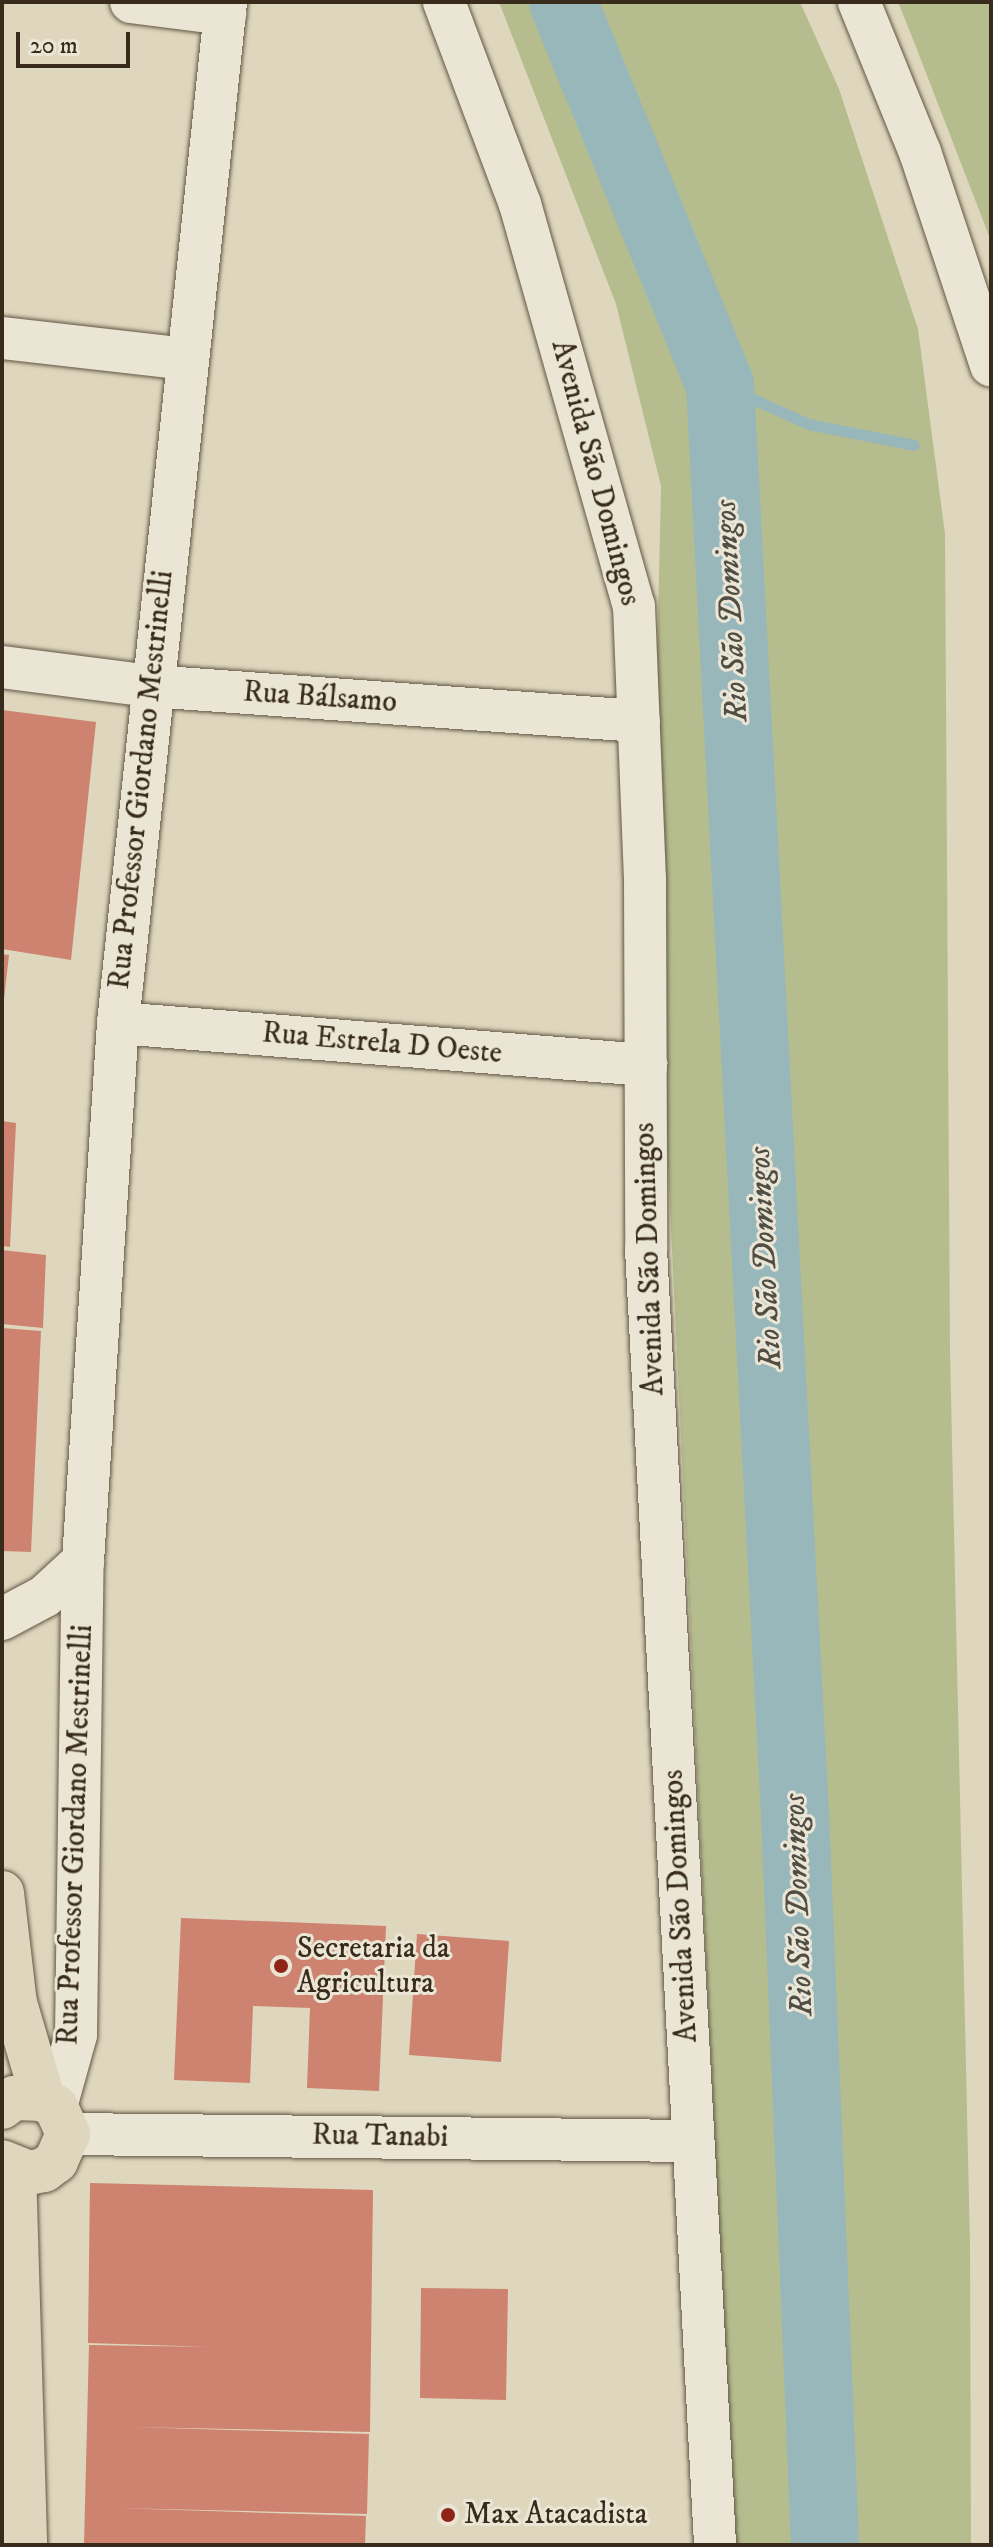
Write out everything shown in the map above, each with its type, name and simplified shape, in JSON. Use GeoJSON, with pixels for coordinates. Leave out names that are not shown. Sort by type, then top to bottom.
{"type":"FeatureCollection","features":[{"type":"Feature","properties":{"kind":"main road"},"geometry":{"type":"LineString","coordinates":[[2,1893],[15,2003],[34,2109],[56,2161],[20,2167]]}},
{"type":"Feature","properties":{"kind":"main road"},"geometry":{"type":"LineString","coordinates":[[20,2167],[25,2545]]}},
{"type":"Feature","properties":{"kind":"main road"},"geometry":{"type":"LineString","coordinates":[[20,2167],[54,2545]]}},
{"type":"Feature","properties":{"kind":"street"},"geometry":{"type":"LineString","coordinates":[[131,2],[225,8]]}},
{"type":"Feature","properties":{"kind":"street","name":"Avenida São Domingos"},"geometry":{"type":"LineString","coordinates":[[444,2],[520,204],[634,606],[646,1065],[646,1249],[715,2545]]}},
{"type":"Feature","properties":{"kind":"street"},"geometry":{"type":"LineString","coordinates":[[859,2],[920,152],[991,366]]}},
{"type":"Feature","properties":{"kind":"street","name":"Rua Professor Giordano Mestrinelli"},"geometry":{"type":"LineString","coordinates":[[34,2109],[76,2035],[83,1561],[118,1023],[150,686],[225,8]]}},
{"type":"Feature","properties":{"kind":"street"},"geometry":{"type":"LineString","coordinates":[[2,338],[185,359]]}},
{"type":"Feature","properties":{"kind":"street","name":"Rua Bálsamo"},"geometry":{"type":"LineString","coordinates":[[2,667],[150,686],[639,721]]}},
{"type":"Feature","properties":{"kind":"street","name":"Rua Estrela D Oeste"},"geometry":{"type":"LineString","coordinates":[[118,1023],[646,1065]]}},
{"type":"Feature","properties":{"kind":"street","name":"Rua Professor Giordano Mestrinelli"},"geometry":{"type":"LineString","coordinates":[[2,1619],[45,1596],[83,1561]]}},
{"type":"Feature","properties":{"kind":"street","name":"Rua Tanabi"},"geometry":{"type":"LineString","coordinates":[[34,2109],[692,2141]]}},
{"type":"Feature","properties":{"kind":"green space"},"geometry":{"type":"Polygon","coordinates":[[[499,2],[800,2],[839,89],[918,329],[945,534],[950,1351],[970,2245],[971,2545],[734,2545],[664,1081],[656,708],[661,486],[616,304],[499,2]]]}},
{"type":"Feature","properties":{"kind":"green space"},"geometry":{"type":"Polygon","coordinates":[[[898,2],[991,2],[991,241],[916,47],[898,2]]]}},
{"type":"Feature","properties":{"kind":"building"},"geometry":{"type":"Polygon","coordinates":[[[2,710],[96,722],[71,960],[2,949],[2,710]]]}},
{"type":"Feature","properties":{"kind":"building"},"geometry":{"type":"Polygon","coordinates":[[[2,954],[9,955],[4,999],[2,999],[2,954]]]}},
{"type":"Feature","properties":{"kind":"building"},"geometry":{"type":"Polygon","coordinates":[[[2,1121],[16,1123],[10,1247],[2,1246],[2,1121]]]}},
{"type":"Feature","properties":{"kind":"building"},"geometry":{"type":"Polygon","coordinates":[[[2,1250],[46,1255],[43,1328],[2,1324],[2,1250]]]}},
{"type":"Feature","properties":{"kind":"building"},"geometry":{"type":"Polygon","coordinates":[[[2,1328],[41,1331],[31,1552],[2,1551],[2,1328]]]}},
{"type":"Feature","properties":{"kind":"building","name":"Secretaria da Agricultura"},"geometry":{"type":"Polygon","coordinates":[[[181,1918],[386,1926],[379,2091],[307,2088],[310,2008],[253,2006],[250,2083],[174,2080],[181,1918]]]}},
{"type":"Feature","properties":{"kind":"building"},"geometry":{"type":"Polygon","coordinates":[[[417,1934],[509,1941],[501,2062],[409,2055],[417,1934]]]}},
{"type":"Feature","properties":{"kind":"building"},"geometry":{"type":"Polygon","coordinates":[[[90,2183],[373,2190],[370,2432],[132,2427],[369,2434],[367,2514],[116,2508],[366,2516],[365,2545],[84,2545],[89,2345],[209,2347],[88,2343],[90,2183]]]}},
{"type":"Feature","properties":{"kind":"building"},"geometry":{"type":"Polygon","coordinates":[[[421,2288],[508,2289],[506,2400],[420,2398],[421,2288]]]}},
{"type":"Feature","properties":{"kind":"waterway","name":"Rio São Domingos"},"geometry":{"type":"LineString","coordinates":[[563,2],[720,384],[795,1814],[825,2545]]}},
{"type":"Feature","properties":{"kind":"waterway"},"geometry":{"type":"LineString","coordinates":[[720,384],[808,424],[914,445]]}},
{"type":"Feature","properties":{"kind":"place","name":"Secretaria da Agricultura"},"geometry":{"type":"Point","coordinates":[281,1966]}},
{"type":"Feature","properties":{"kind":"place","name":"Max Atacadista"},"geometry":{"type":"Point","coordinates":[448,2515]}}]}
